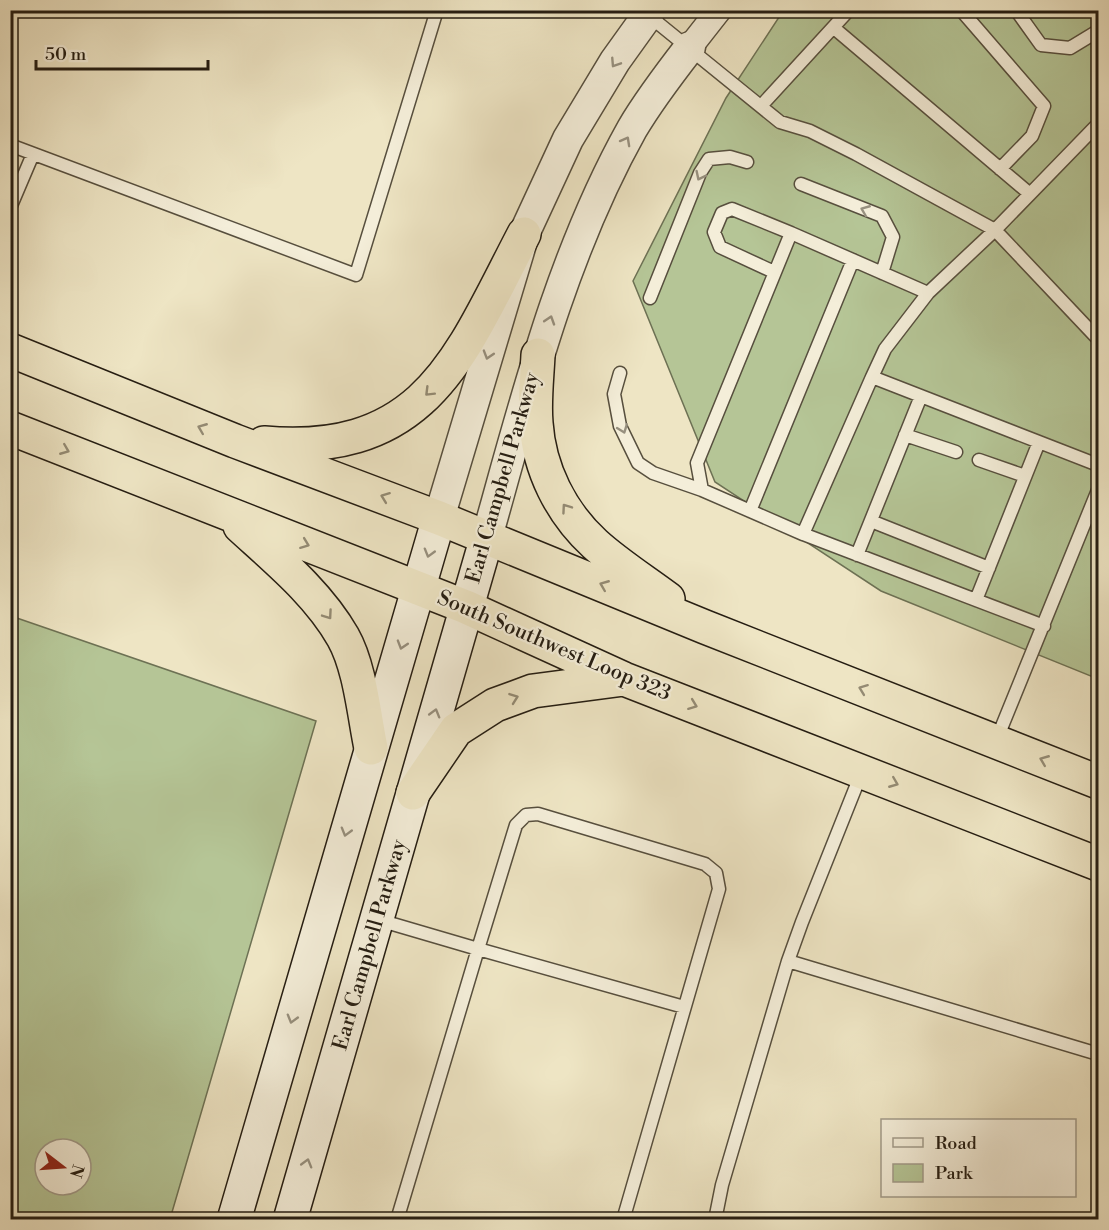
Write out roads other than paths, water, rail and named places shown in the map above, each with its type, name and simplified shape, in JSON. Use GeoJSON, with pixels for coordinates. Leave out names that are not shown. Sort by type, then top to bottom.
{"type":"FeatureCollection","features":[{"type":"Feature","properties":{"kind":"highway"},"geometry":{"type":"LineString","coordinates":[[235,441],[277,444],[329,443],[373,430],[405,413],[432,391],[467,343],[524,234]]}},
{"type":"Feature","properties":{"kind":"highway"},"geometry":{"type":"LineString","coordinates":[[10,350],[235,441],[487,537],[705,627],[1098,782]]}},
{"type":"Feature","properties":{"kind":"highway"},"geometry":{"type":"LineString","coordinates":[[538,355],[536,422],[538,441],[549,480],[563,505],[596,545],[705,627]]}},
{"type":"Feature","properties":{"kind":"highway","name":"South Southwest Loop 323"},"geometry":{"type":"LineString","coordinates":[[10,428],[466,607],[624,679],[863,770],[1098,864]]}},
{"type":"Feature","properties":{"kind":"highway"},"geometry":{"type":"LineString","coordinates":[[227,514],[320,604],[343,638],[353,664],[370,748]]}},
{"type":"Feature","properties":{"kind":"highway"},"geometry":{"type":"LineString","coordinates":[[413,793],[456,730],[495,705],[533,691],[624,679]]}},
{"type":"Feature","properties":{"kind":"main road"},"geometry":{"type":"LineString","coordinates":[[234,1220],[439,518]]}},
{"type":"Feature","properties":{"kind":"main road","name":"Earl Campbell Parkway"},"geometry":{"type":"LineString","coordinates":[[290,1220],[487,537]]}},
{"type":"Feature","properties":{"kind":"street","name":"Earl Campbell Parkway"},"geometry":{"type":"LineString","coordinates":[[487,537],[538,355],[578,241],[614,163],[656,92],[719,10]]}},
{"type":"Feature","properties":{"kind":"street"},"geometry":{"type":"LineString","coordinates":[[439,518],[524,234],[568,139],[647,12]]}},
{"type":"Feature","properties":{"kind":"lane"},"geometry":{"type":"LineString","coordinates":[[10,145],[356,275],[437,10]]}},
{"type":"Feature","properties":{"kind":"lane"},"geometry":{"type":"LineString","coordinates":[[761,106],[849,10]]}},
{"type":"Feature","properties":{"kind":"lane"},"geometry":{"type":"LineString","coordinates":[[961,10],[1044,106],[1032,136],[1000,169]]}},
{"type":"Feature","properties":{"kind":"lane"},"geometry":{"type":"LineString","coordinates":[[1016,10],[1041,45],[1070,48],[1098,31]]}},
{"type":"Feature","properties":{"kind":"lane"},"geometry":{"type":"LineString","coordinates":[[647,12],[780,122],[810,131],[856,153],[995,230],[1098,339]]}},
{"type":"Feature","properties":{"kind":"lane"},"geometry":{"type":"LineString","coordinates":[[834,28],[1029,195]]}},
{"type":"Feature","properties":{"kind":"lane"},"geometry":{"type":"LineString","coordinates":[[803,534],[885,349],[928,293],[995,230],[1098,124]]}},
{"type":"Feature","properties":{"kind":"lane"},"geometry":{"type":"LineString","coordinates":[[10,208],[33,154]]}},
{"type":"Feature","properties":{"kind":"lane"},"geometry":{"type":"LineString","coordinates":[[650,298],[700,173],[709,159],[730,157],[747,162]]}},
{"type":"Feature","properties":{"kind":"lane"},"geometry":{"type":"LineString","coordinates":[[801,184],[882,216],[893,237],[882,273]]}},
{"type":"Feature","properties":{"kind":"lane"},"geometry":{"type":"LineString","coordinates":[[774,272],[720,247],[714,232],[722,213],[732,209],[928,293]]}},
{"type":"Feature","properties":{"kind":"lane"},"geometry":{"type":"LineString","coordinates":[[702,490],[697,463],[791,233]]}},
{"type":"Feature","properties":{"kind":"lane"},"geometry":{"type":"LineString","coordinates":[[750,511],[853,261]]}},
{"type":"Feature","properties":{"kind":"lane"},"geometry":{"type":"LineString","coordinates":[[620,372],[614,394],[620,426],[638,463],[653,473],[702,490],[803,534],[1044,626]]}},
{"type":"Feature","properties":{"kind":"lane"},"geometry":{"type":"LineString","coordinates":[[872,377],[1098,465]]}},
{"type":"Feature","properties":{"kind":"lane"},"geometry":{"type":"LineString","coordinates":[[857,555],[921,396]]}},
{"type":"Feature","properties":{"kind":"lane"},"geometry":{"type":"LineString","coordinates":[[905,435],[956,452]]}},
{"type":"Feature","properties":{"kind":"lane"},"geometry":{"type":"LineString","coordinates":[[976,600],[1039,442]]}},
{"type":"Feature","properties":{"kind":"lane"},"geometry":{"type":"LineString","coordinates":[[979,460],[1025,476]]}},
{"type":"Feature","properties":{"kind":"lane"},"geometry":{"type":"LineString","coordinates":[[996,741],[1098,490]]}},
{"type":"Feature","properties":{"kind":"lane"},"geometry":{"type":"LineString","coordinates":[[871,521],[989,568]]}},
{"type":"Feature","properties":{"kind":"lane"},"geometry":{"type":"LineString","coordinates":[[715,1220],[722,1185],[788,961],[863,770]]}},
{"type":"Feature","properties":{"kind":"lane"},"geometry":{"type":"LineString","coordinates":[[397,1220],[516,825],[526,815],[538,814],[705,864],[716,873],[719,889],[623,1220]]}},
{"type":"Feature","properties":{"kind":"lane"},"geometry":{"type":"LineString","coordinates":[[377,920],[684,1007]]}},
{"type":"Feature","properties":{"kind":"lane"},"geometry":{"type":"LineString","coordinates":[[788,961],[1098,1054]]}}]}
